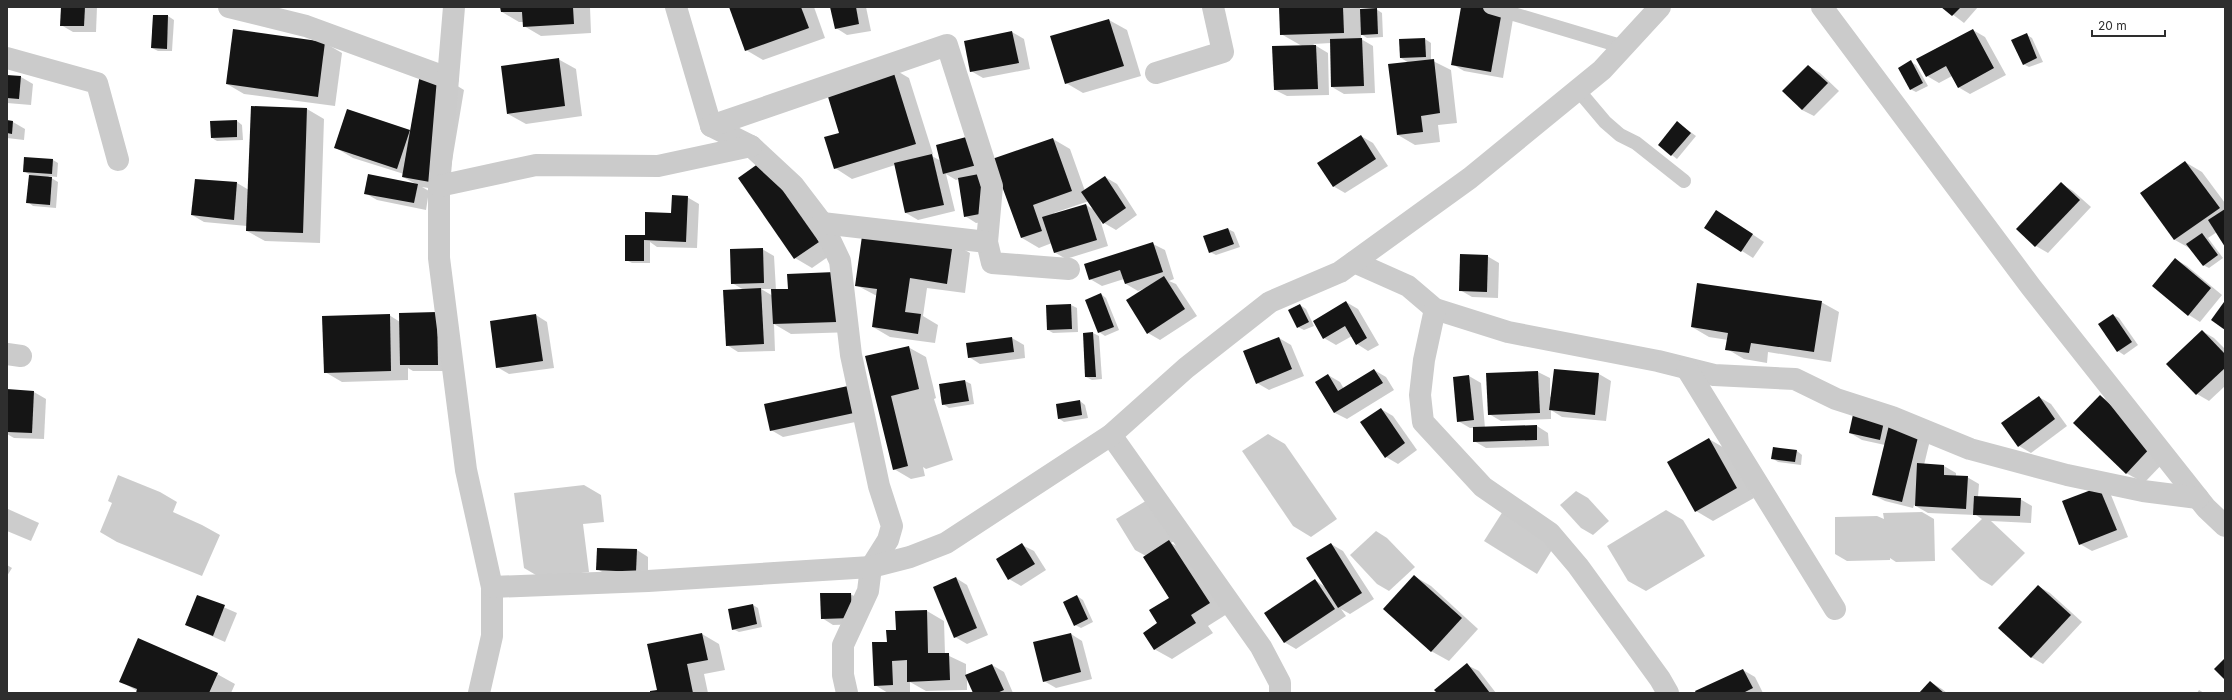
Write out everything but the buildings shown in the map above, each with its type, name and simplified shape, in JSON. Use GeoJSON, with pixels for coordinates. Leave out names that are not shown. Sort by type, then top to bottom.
{"type":"FeatureCollection","features":[{"type":"Feature","properties":{"kind":"street"},"geometry":{"type":"LineString","coordinates":[[229,7],[306,26],[448,78]]}},
{"type":"Feature","properties":{"kind":"street"},"geometry":{"type":"LineString","coordinates":[[454,7],[439,186],[439,258],[466,470],[492,587],[492,636],[479,693]]}},
{"type":"Feature","properties":{"kind":"street"},"geometry":{"type":"LineString","coordinates":[[676,7],[711,126],[751,146],[793,185],[822,223],[840,261],[851,355],[878,486],[892,526],[888,540],[871,567],[868,591],[843,645],[843,675],[847,693]]}},
{"type":"Feature","properties":{"kind":"street"},"geometry":{"type":"LineString","coordinates":[[1156,73],[1223,52],[1214,7]]}},
{"type":"Feature","properties":{"kind":"street"},"geometry":{"type":"LineString","coordinates":[[492,587],[648,581],[871,567],[910,557],[946,543],[1111,435],[1186,368],[1270,302],[1340,272],[1470,178],[1602,70],[1660,7]]}},
{"type":"Feature","properties":{"kind":"street"},"geometry":{"type":"LineString","coordinates":[[1822,7],[2031,287],[2198,498],[2225,526]]}},
{"type":"Feature","properties":{"kind":"street"},"geometry":{"type":"LineString","coordinates":[[711,126],[947,45],[992,186],[987,242],[992,263],[1069,270]]}},
{"type":"Feature","properties":{"kind":"street"},"geometry":{"type":"LineString","coordinates":[[7,58],[97,83],[118,160]]}},
{"type":"Feature","properties":{"kind":"street"},"geometry":{"type":"LineString","coordinates":[[439,186],[536,165],[658,166],[751,146]]}},
{"type":"Feature","properties":{"kind":"street"},"geometry":{"type":"LineString","coordinates":[[822,223],[987,242]]}},
{"type":"Feature","properties":{"kind":"street"},"geometry":{"type":"LineString","coordinates":[[1354,262],[1408,286],[1435,308],[1508,332],[1658,361],[1714,375],[1795,379],[1836,399],[1892,417],[1970,449],[2067,475],[2143,491],[2198,498]]}},
{"type":"Feature","properties":{"kind":"street"},"geometry":{"type":"LineString","coordinates":[[1435,308],[1420,395],[1423,422],[1482,487],[1550,533],[1578,566],[1660,679],[1668,693]]}},
{"type":"Feature","properties":{"kind":"street"},"geometry":{"type":"LineString","coordinates":[[1687,368],[1835,609]]}},
{"type":"Feature","properties":{"kind":"street"},"geometry":{"type":"LineString","coordinates":[[1111,435],[1261,647],[1280,683],[1280,693]]}},
{"type":"Feature","properties":{"kind":"lane"},"geometry":{"type":"LineString","coordinates":[[1490,7],[1624,47]]}},
{"type":"Feature","properties":{"kind":"lane"},"geometry":{"type":"LineString","coordinates":[[1578,90],[1605,122],[1620,135],[1636,143],[1684,181]]}}]}
